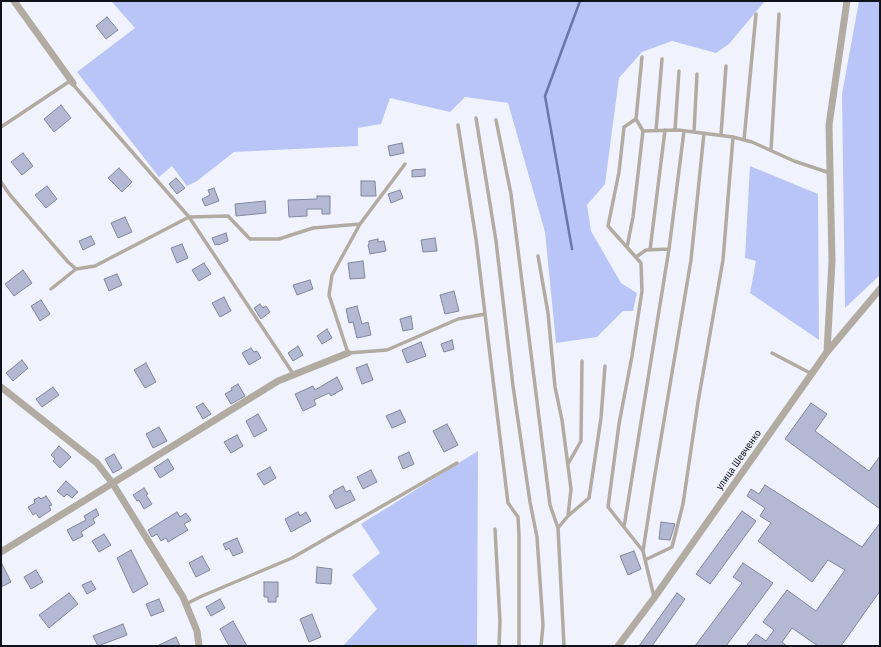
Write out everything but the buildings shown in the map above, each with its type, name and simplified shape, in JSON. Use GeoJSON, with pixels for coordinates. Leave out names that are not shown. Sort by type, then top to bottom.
{"type":"FeatureCollection","features":[{"type":"Feature","properties":{"kind":"street"},"geometry":{"type":"LineString","coordinates":[[14,1],[72,83]]}},
{"type":"Feature","properties":{"kind":"street"},"geometry":{"type":"LineString","coordinates":[[827,352],[832,261],[829,125],[847,1]]}},
{"type":"Feature","properties":{"kind":"street","name":"улица Шевченко"},"geometry":{"type":"LineString","coordinates":[[618,646],[654,598],[827,352],[880,289]]}},
{"type":"Feature","properties":{"kind":"street"},"geometry":{"type":"LineString","coordinates":[[1,552],[114,484],[278,381],[348,353]]}},
{"type":"Feature","properties":{"kind":"street"},"geometry":{"type":"LineString","coordinates":[[1,387],[97,463],[114,484],[183,597],[197,631],[199,646]]}},
{"type":"Feature","properties":{"kind":"lane"},"geometry":{"type":"LineString","coordinates":[[744,140],[756,14]]}},
{"type":"Feature","properties":{"kind":"lane"},"geometry":{"type":"LineString","coordinates":[[771,150],[779,14]]}},
{"type":"Feature","properties":{"kind":"lane"},"geometry":{"type":"LineString","coordinates":[[627,247],[633,217],[643,131],[636,119],[642,57]]}},
{"type":"Feature","properties":{"kind":"lane"},"geometry":{"type":"LineString","coordinates":[[656,131],[662,59]]}},
{"type":"Feature","properties":{"kind":"lane"},"geometry":{"type":"LineString","coordinates":[[720,135],[726,66]]}},
{"type":"Feature","properties":{"kind":"lane"},"geometry":{"type":"LineString","coordinates":[[675,130],[679,71]]}},
{"type":"Feature","properties":{"kind":"lane"},"geometry":{"type":"LineString","coordinates":[[694,132],[697,74]]}},
{"type":"Feature","properties":{"kind":"lane"},"geometry":{"type":"LineString","coordinates":[[1,127],[70,81],[189,217],[294,375]]}},
{"type":"Feature","properties":{"kind":"lane"},"geometry":{"type":"LineString","coordinates":[[476,118],[496,241],[517,417],[537,537],[542,625],[541,646]]}},
{"type":"Feature","properties":{"kind":"lane"},"geometry":{"type":"LineString","coordinates":[[636,119],[624,127],[619,172],[608,226],[641,263],[642,291],[632,356],[619,424],[608,507],[643,551],[654,598]]}},
{"type":"Feature","properties":{"kind":"lane"},"geometry":{"type":"LineString","coordinates":[[496,120],[511,194],[550,505],[558,528],[564,646]]}},
{"type":"Feature","properties":{"kind":"lane"},"geometry":{"type":"LineString","coordinates":[[458,125],[486,314],[508,503],[518,517],[519,646]]}},
{"type":"Feature","properties":{"kind":"lane"},"geometry":{"type":"LineString","coordinates":[[650,250],[665,130]]}},
{"type":"Feature","properties":{"kind":"lane"},"geometry":{"type":"LineString","coordinates":[[643,131],[675,130],[732,137],[744,140],[771,150],[794,161],[830,173]]}},
{"type":"Feature","properties":{"kind":"lane"},"geometry":{"type":"LineString","coordinates":[[624,527],[668,249],[684,131]]}},
{"type":"Feature","properties":{"kind":"lane"},"geometry":{"type":"LineString","coordinates":[[643,551],[691,260],[704,133]]}},
{"type":"Feature","properties":{"kind":"lane"},"geometry":{"type":"LineString","coordinates":[[646,560],[672,547],[683,504],[698,402],[723,260],[732,137]]}},
{"type":"Feature","properties":{"kind":"lane"},"geometry":{"type":"LineString","coordinates":[[405,164],[360,224],[332,275],[329,295],[348,353],[387,350],[458,319],[486,314]]}},
{"type":"Feature","properties":{"kind":"lane"},"geometry":{"type":"LineString","coordinates":[[1,182],[14,201],[76,269]]}},
{"type":"Feature","properties":{"kind":"lane"},"geometry":{"type":"LineString","coordinates":[[51,289],[76,269],[95,266],[189,217],[228,216],[250,239],[279,239],[313,228],[360,224]]}},
{"type":"Feature","properties":{"kind":"lane"},"geometry":{"type":"LineString","coordinates":[[636,257],[646,250],[668,249]]}},
{"type":"Feature","properties":{"kind":"lane"},"geometry":{"type":"LineString","coordinates":[[538,256],[548,313],[555,387],[562,420],[571,488],[568,516]]}},
{"type":"Feature","properties":{"kind":"lane"},"geometry":{"type":"LineString","coordinates":[[772,353],[812,374]]}},
{"type":"Feature","properties":{"kind":"lane"},"geometry":{"type":"LineString","coordinates":[[568,465],[581,441],[582,361]]}},
{"type":"Feature","properties":{"kind":"lane"},"geometry":{"type":"LineString","coordinates":[[558,528],[568,516],[589,498],[601,418],[605,366]]}},
{"type":"Feature","properties":{"kind":"lane"},"geometry":{"type":"LineString","coordinates":[[186,604],[292,558],[457,464]]}},
{"type":"Feature","properties":{"kind":"lane"},"geometry":{"type":"LineString","coordinates":[[495,528],[500,622],[499,646]]}},
{"type":"Feature","properties":{"kind":"shaded area"},"geometry":{"type":"Polygon","coordinates":[[[111,1],[765,1],[729,44],[716,53],[672,41],[642,52],[619,78],[605,184],[587,205],[591,231],[621,283],[637,293],[633,311],[623,311],[597,337],[556,343],[545,232],[508,103],[465,97],[450,112],[390,98],[381,124],[358,128],[358,146],[234,152],[197,181],[187,186],[172,166],[159,177],[77,72],[135,28],[111,1]]]}},
{"type":"Feature","properties":{"kind":"shaded area"},"geometry":{"type":"Polygon","coordinates":[[[859,1],[880,1],[880,275],[845,308],[842,94],[859,1]]]}},
{"type":"Feature","properties":{"kind":"shaded area"},"geometry":{"type":"Polygon","coordinates":[[[750,166],[818,194],[819,340],[750,293],[756,261],[745,258],[750,166]]]}},
{"type":"Feature","properties":{"kind":"shaded area"},"geometry":{"type":"Polygon","coordinates":[[[478,451],[477,646],[343,646],[377,609],[352,575],[380,553],[361,524],[478,451]]]}},
{"type":"Feature","properties":{"kind":"waterway"},"geometry":{"type":"LineString","coordinates":[[572,249],[545,96],[580,1]]}}]}
